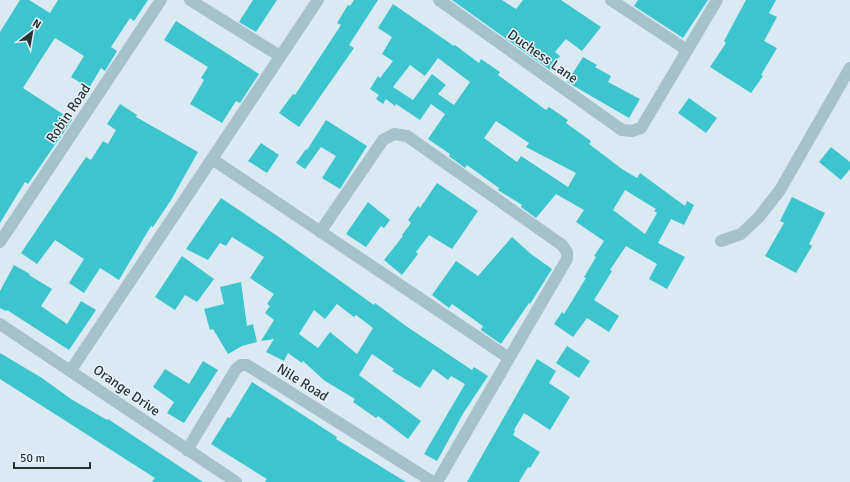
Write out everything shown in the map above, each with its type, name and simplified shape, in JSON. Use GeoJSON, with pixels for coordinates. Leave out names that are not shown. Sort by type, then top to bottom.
{"type":"FeatureCollection","features":[{"type":"Feature","properties":{"kind":"street","name":"Robin Road"},"geometry":{"type":"LineString","coordinates":[[0,242],[161,0]]}},
{"type":"Feature","properties":{"kind":"street"},"geometry":{"type":"LineString","coordinates":[[190,0],[280,56]]}},
{"type":"Feature","properties":{"kind":"street"},"geometry":{"type":"LineString","coordinates":[[71,370],[318,0]]}},
{"type":"Feature","properties":{"kind":"street","name":"Duchess Lane"},"geometry":{"type":"LineString","coordinates":[[439,0],[622,130],[632,131],[642,128],[687,50]]}},
{"type":"Feature","properties":{"kind":"street"},"geometry":{"type":"LineString","coordinates":[[611,0],[687,50],[717,0]]}},
{"type":"Feature","properties":{"kind":"street"},"geometry":{"type":"LineString","coordinates":[[721,241],[741,234],[759,217],[780,190],[850,68]]}},
{"type":"Feature","properties":{"kind":"street"},"geometry":{"type":"LineString","coordinates":[[320,232],[383,140],[394,134],[407,136],[562,245],[567,252],[567,259],[437,482]]}},
{"type":"Feature","properties":{"kind":"street"},"geometry":{"type":"LineString","coordinates":[[212,159],[509,358]]}},
{"type":"Feature","properties":{"kind":"street","name":"Orange Drive"},"geometry":{"type":"LineString","coordinates":[[0,324],[71,370],[236,482]]}},
{"type":"Feature","properties":{"kind":"street","name":"Nile Road"},"geometry":{"type":"LineString","coordinates":[[187,450],[236,369],[241,365],[247,365],[433,482]]}},
{"type":"Feature","properties":{"kind":"building"},"geometry":{"type":"Polygon","coordinates":[[[20,0],[29,0],[50,13],[58,0],[148,0],[134,21],[130,18],[111,47],[117,51],[105,71],[101,68],[89,88],[71,77],[84,56],[55,38],[23,88],[72,120],[28,184],[25,182],[0,223],[0,32],[20,0]]]}},
{"type":"Feature","properties":{"kind":"building"},"geometry":{"type":"Polygon","coordinates":[[[253,0],[277,0],[256,32],[239,22],[253,0]]]}},
{"type":"Feature","properties":{"kind":"building"},"geometry":{"type":"Polygon","coordinates":[[[354,0],[378,0],[349,45],[354,48],[299,127],[279,113],[293,94],[295,95],[341,25],[337,23],[348,5],[350,6],[354,0]]]}},
{"type":"Feature","properties":{"kind":"building"},"geometry":{"type":"Polygon","coordinates":[[[452,0],[502,0],[516,9],[523,0],[561,0],[601,27],[582,51],[566,39],[555,52],[560,56],[550,70],[452,0]]]}},
{"type":"Feature","properties":{"kind":"building"},"geometry":{"type":"Polygon","coordinates":[[[638,0],[708,0],[683,38],[634,6],[638,0]]]}},
{"type":"Feature","properties":{"kind":"building"},"geometry":{"type":"Polygon","coordinates":[[[746,0],[776,0],[769,13],[777,17],[764,41],[777,48],[761,75],[763,76],[751,93],[710,67],[726,43],[724,41],[746,0]]]}},
{"type":"Feature","properties":{"kind":"building"},"geometry":{"type":"Polygon","coordinates":[[[393,4],[454,46],[455,45],[479,63],[481,59],[500,72],[498,75],[546,110],[549,107],[568,120],[566,123],[591,141],[589,144],[622,169],[637,178],[640,173],[685,206],[687,201],[694,205],[684,225],[671,219],[658,243],[685,257],[667,289],[649,279],[657,264],[626,246],[610,270],[612,271],[594,300],[619,316],[609,332],[587,318],[573,337],[554,324],[562,312],[564,314],[586,278],[584,277],[596,257],[594,256],[604,241],[576,222],[584,210],[556,194],[536,218],[521,207],[522,205],[498,190],[499,188],[467,165],[465,168],[449,156],[450,154],[428,139],[445,114],[431,104],[420,120],[396,104],[395,106],[386,99],[383,104],[376,99],[379,95],[370,89],[378,76],[380,78],[393,61],[382,54],[392,37],[378,28],[393,4]],[[438,58],[425,76],[410,65],[393,87],[413,100],[432,74],[446,85],[438,94],[454,105],[470,82],[438,58]],[[496,121],[484,138],[517,162],[521,156],[568,187],[576,173],[526,147],[529,143],[496,121]],[[625,190],[613,210],[645,234],[657,213],[654,211],[656,209],[625,190]]]}},
{"type":"Feature","properties":{"kind":"building"},"geometry":{"type":"Polygon","coordinates":[[[176,21],[259,74],[240,103],[236,101],[222,123],[190,104],[204,80],[201,78],[208,67],[164,40],[176,21]]]}},
{"type":"Feature","properties":{"kind":"building"},"geometry":{"type":"Polygon","coordinates":[[[583,57],[597,65],[595,67],[611,76],[608,82],[640,99],[629,118],[567,82],[583,57]]]}},
{"type":"Feature","properties":{"kind":"building"},"geometry":{"type":"Polygon","coordinates":[[[689,98],[717,118],[706,133],[678,113],[689,98]]]}},
{"type":"Feature","properties":{"kind":"building"},"geometry":{"type":"Polygon","coordinates":[[[120,104],[137,115],[136,117],[198,152],[171,200],[153,227],[151,226],[119,280],[100,268],[84,293],[69,283],[84,259],[55,240],[37,264],[21,253],[86,157],[91,160],[103,141],[108,144],[116,130],[107,124],[120,104]]]}},
{"type":"Feature","properties":{"kind":"building"},"geometry":{"type":"Polygon","coordinates":[[[326,120],[367,146],[340,189],[322,178],[336,156],[321,147],[305,169],[296,163],[306,149],[307,150],[326,120]]]}},
{"type":"Feature","properties":{"kind":"building"},"geometry":{"type":"Polygon","coordinates":[[[261,143],[279,155],[267,173],[248,161],[261,143]]]}},
{"type":"Feature","properties":{"kind":"building"},"geometry":{"type":"Polygon","coordinates":[[[831,147],[850,162],[850,169],[841,180],[819,162],[831,147]]]}},
{"type":"Feature","properties":{"kind":"building"},"geometry":{"type":"Polygon","coordinates":[[[437,183],[478,211],[452,249],[429,235],[416,252],[418,254],[402,275],[384,260],[403,236],[402,235],[411,223],[408,220],[418,206],[420,208],[437,183]]]}},
{"type":"Feature","properties":{"kind":"building"},"geometry":{"type":"Polygon","coordinates":[[[792,197],[825,213],[809,244],[812,246],[796,273],[765,256],[784,223],[780,221],[792,197]]]}},
{"type":"Feature","properties":{"kind":"building"},"geometry":{"type":"Polygon","coordinates":[[[221,198],[374,305],[375,303],[406,326],[472,370],[474,367],[488,376],[464,412],[437,461],[424,454],[465,384],[451,376],[448,380],[433,369],[420,388],[392,371],[394,369],[372,354],[359,375],[421,421],[408,439],[378,416],[376,418],[353,402],[355,399],[325,381],[303,361],[302,363],[288,353],[284,361],[266,352],[274,339],[261,341],[274,320],[265,313],[270,306],[267,304],[274,294],[250,278],[264,257],[232,237],[226,246],[220,243],[208,260],[186,249],[221,198]],[[337,304],[325,319],[314,310],[299,334],[318,348],[330,332],[357,354],[373,328],[356,315],[354,317],[337,304]]]}},
{"type":"Feature","properties":{"kind":"building"},"geometry":{"type":"Polygon","coordinates":[[[368,202],[390,220],[384,228],[381,226],[366,247],[346,234],[368,202]]]}},
{"type":"Feature","properties":{"kind":"building"},"geometry":{"type":"Polygon","coordinates":[[[512,237],[531,254],[552,269],[530,304],[529,303],[501,344],[481,330],[483,326],[452,304],[449,308],[432,295],[456,261],[478,276],[512,237]]]}},
{"type":"Feature","properties":{"kind":"building"},"geometry":{"type":"Polygon","coordinates":[[[182,256],[214,279],[197,302],[185,295],[175,310],[155,297],[182,256]]]}},
{"type":"Feature","properties":{"kind":"building"},"geometry":{"type":"Polygon","coordinates":[[[14,265],[52,289],[41,306],[67,324],[81,301],[96,310],[69,350],[7,310],[6,311],[0,308],[0,291],[14,265]]]}},
{"type":"Feature","properties":{"kind":"building"},"geometry":{"type":"Polygon","coordinates":[[[241,282],[247,326],[253,324],[257,342],[242,346],[228,354],[213,329],[210,330],[204,309],[224,304],[220,287],[241,282]]]}},
{"type":"Feature","properties":{"kind":"building"},"geometry":{"type":"Polygon","coordinates":[[[567,346],[590,361],[579,378],[556,363],[567,346]]]}},
{"type":"Feature","properties":{"kind":"building"},"geometry":{"type":"Polygon","coordinates":[[[0,353],[42,378],[71,399],[107,420],[108,419],[203,482],[152,482],[155,478],[0,379],[0,353]]]}},
{"type":"Feature","properties":{"kind":"building"},"geometry":{"type":"Polygon","coordinates":[[[537,359],[556,371],[549,383],[570,397],[550,430],[524,413],[514,430],[513,435],[540,452],[530,468],[528,467],[519,482],[467,482],[537,359]]]}},
{"type":"Feature","properties":{"kind":"building"},"geometry":{"type":"Polygon","coordinates":[[[203,361],[218,370],[184,423],[167,413],[174,402],[153,387],[165,369],[189,384],[203,361]]]}},
{"type":"Feature","properties":{"kind":"building"},"geometry":{"type":"Polygon","coordinates":[[[252,382],[337,437],[336,439],[406,482],[265,482],[267,479],[211,444],[228,417],[230,418],[252,382]]]}}]}
